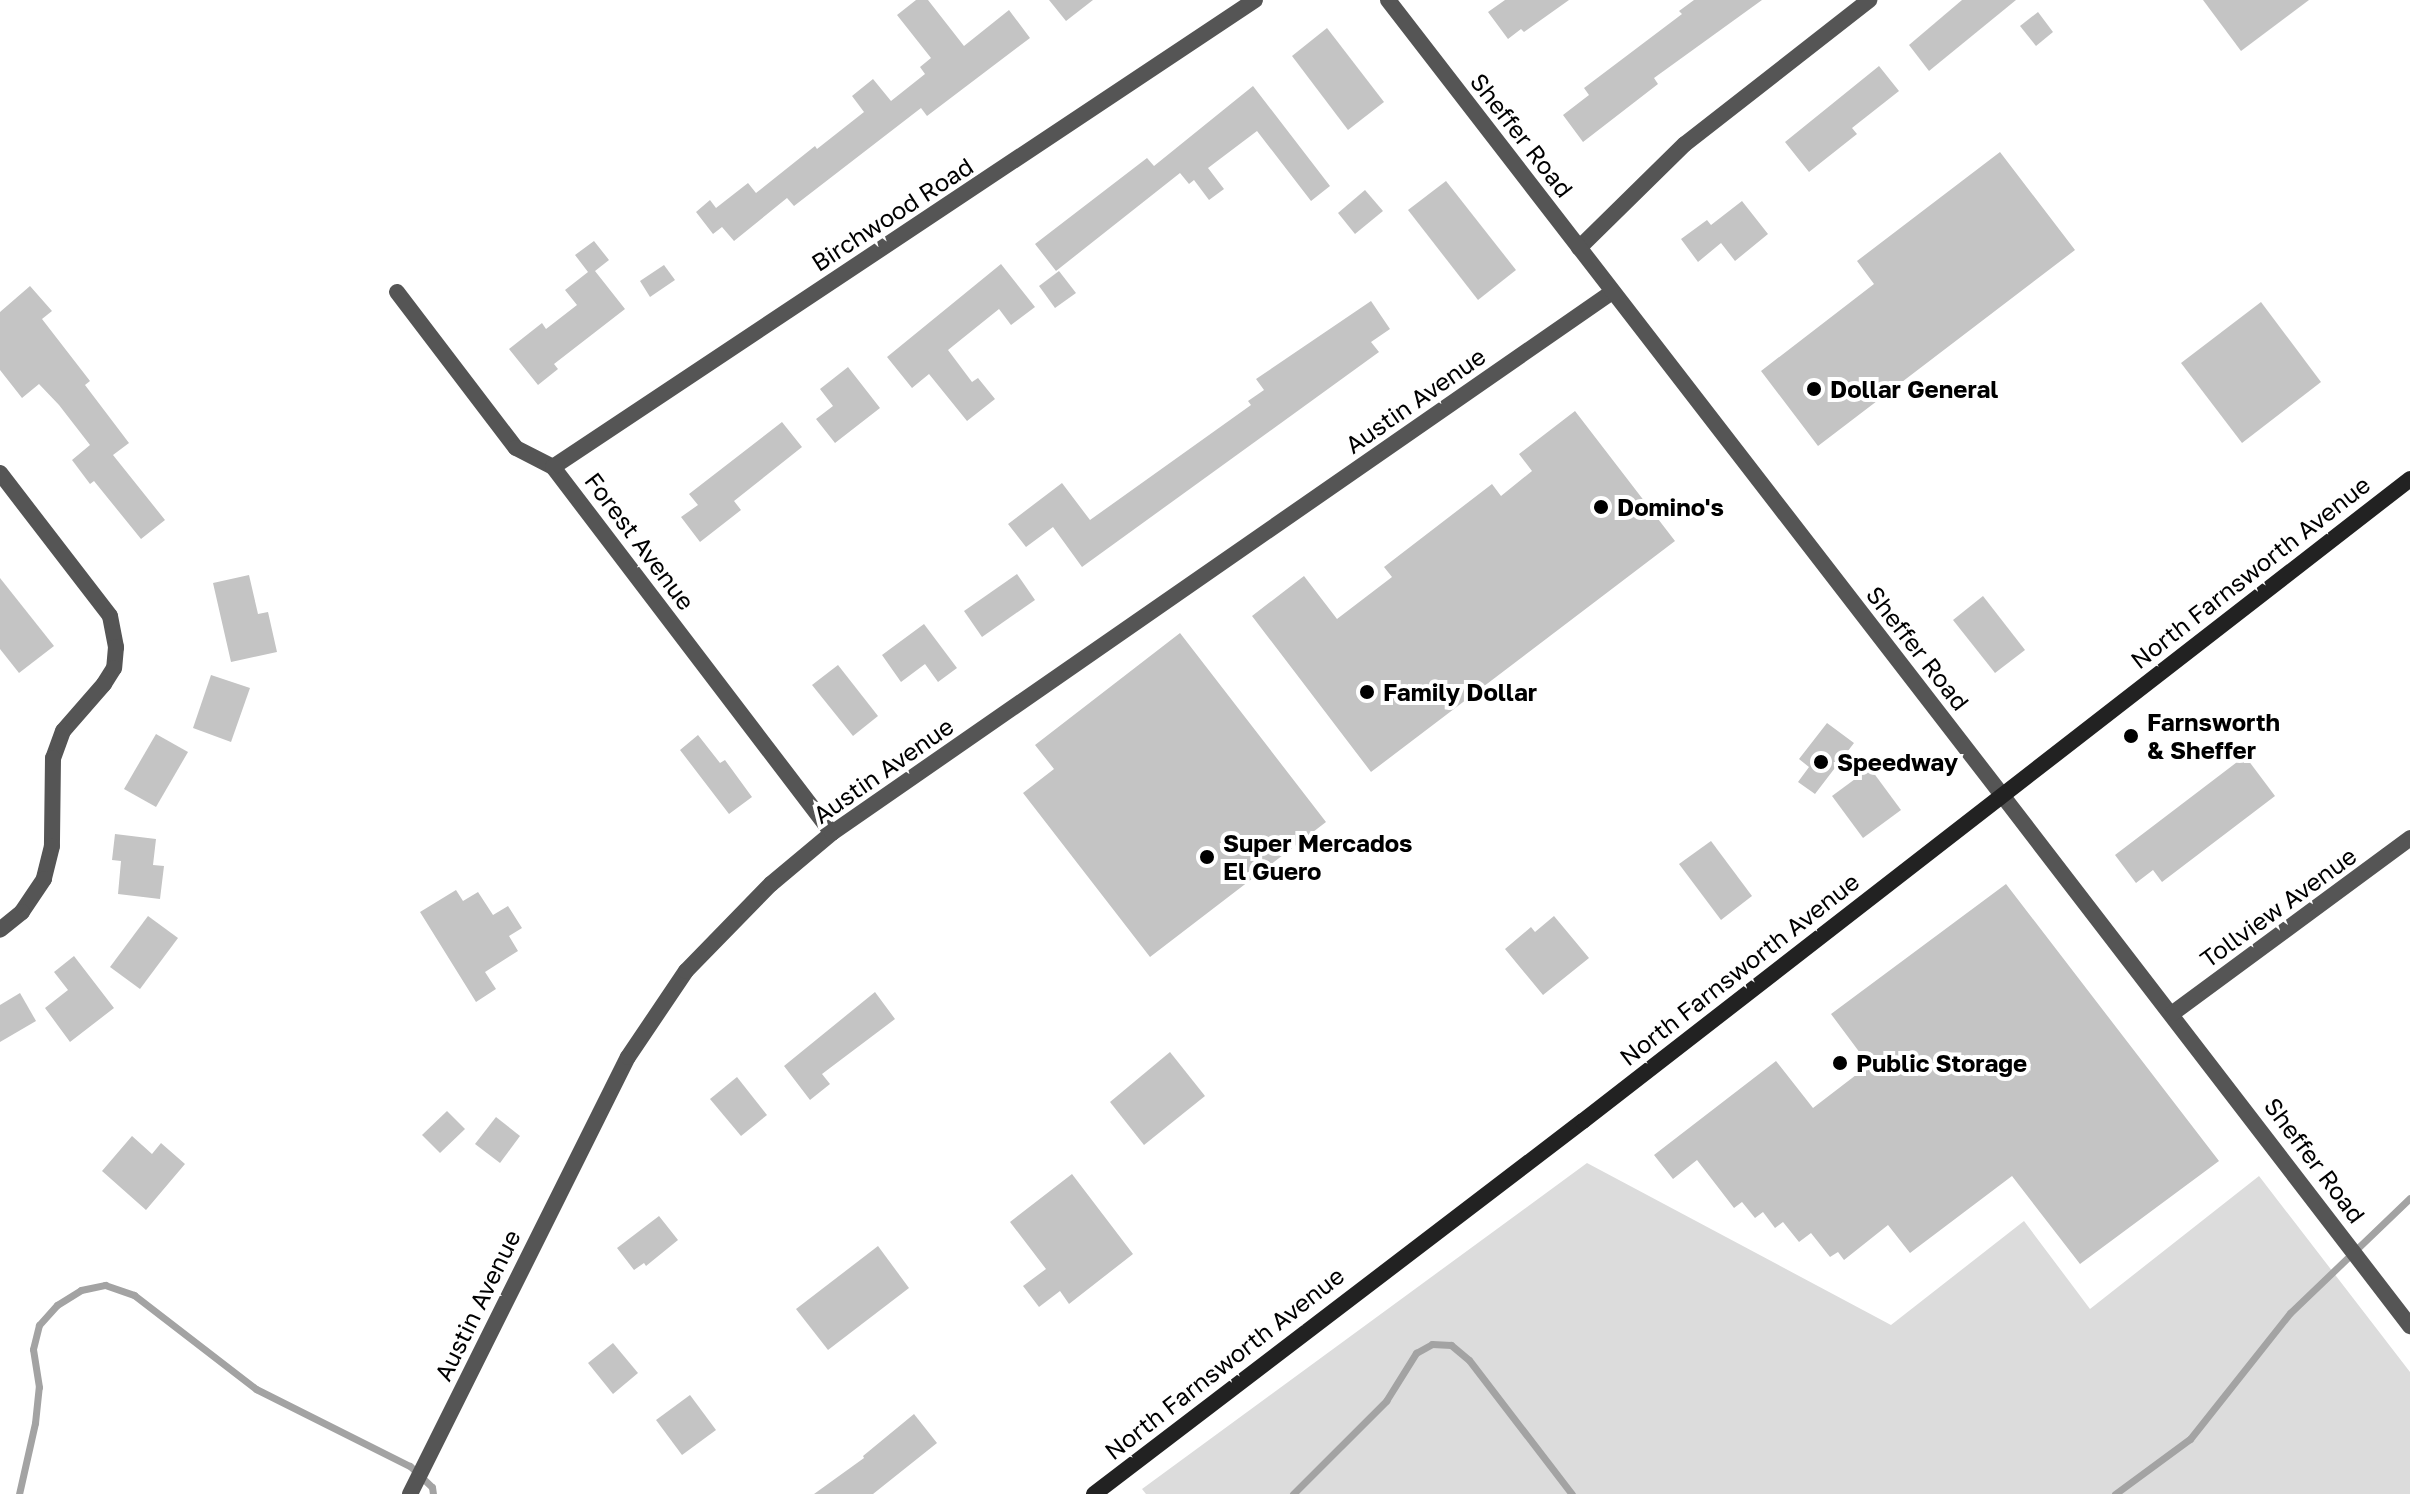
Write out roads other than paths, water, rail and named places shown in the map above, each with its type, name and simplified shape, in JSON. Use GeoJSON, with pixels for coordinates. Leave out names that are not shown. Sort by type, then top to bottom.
{"type":"FeatureCollection","features":[{"type":"Feature","properties":{"kind":"main road","name":"North Farnsworth Avenue"},"geometry":{"type":"LineString","coordinates":[[1094,1494],[2410,479]]}},
{"type":"Feature","properties":{"kind":"street","name":"Birchwood Road"},"geometry":{"type":"LineString","coordinates":[[553,467],[1255,0]]}},
{"type":"Feature","properties":{"kind":"street","name":"Sheffer Road"},"geometry":{"type":"LineString","coordinates":[[1388,0],[2173,1013],[2410,1326]]}},
{"type":"Feature","properties":{"kind":"street"},"geometry":{"type":"LineString","coordinates":[[1579,248],[1685,144],[1869,0]]}},
{"type":"Feature","properties":{"kind":"street","name":"Forest Avenue"},"geometry":{"type":"LineString","coordinates":[[397,292],[516,448],[553,467],[832,833]]}},
{"type":"Feature","properties":{"kind":"street","name":"Austin Avenue"},"geometry":{"type":"LineString","coordinates":[[410,1494],[628,1057],[686,971],[771,884],[832,833],[1612,292]]}},
{"type":"Feature","properties":{"kind":"street"},"geometry":{"type":"LineString","coordinates":[[0,473],[110,616],[116,647],[114,668],[63,731],[53,758],[52,846],[44,879],[22,912],[0,930]]}},
{"type":"Feature","properties":{"kind":"street","name":"Tollview Avenue"},"geometry":{"type":"LineString","coordinates":[[2173,1013],[2410,838]]}},
{"type":"Feature","properties":{"kind":"waterway"},"geometry":{"type":"LineString","coordinates":[[2115,1494],[2190,1439],[2290,1313],[2410,1198]]}},
{"type":"Feature","properties":{"kind":"waterway"},"geometry":{"type":"LineString","coordinates":[[19,1494],[35,1423],[39,1387],[33,1349],[39,1325],[57,1305],[81,1290],[105,1285],[134,1295],[256,1389],[410,1466],[432,1487],[433,1494]]}},
{"type":"Feature","properties":{"kind":"waterway"},"geometry":{"type":"LineString","coordinates":[[1293,1494],[1386,1401],[1416,1353],[1432,1344],[1451,1345],[1469,1360],[1572,1494]]}},
{"type":"Feature","properties":{"kind":"place","name":"Dollar General"},"geometry":{"type":"Point","coordinates":[1814,389]}},
{"type":"Feature","properties":{"kind":"place","name":"Domino's"},"geometry":{"type":"Point","coordinates":[1601,507]}},
{"type":"Feature","properties":{"kind":"place","name":"Family Dollar"},"geometry":{"type":"Point","coordinates":[1367,692]}},
{"type":"Feature","properties":{"kind":"place","name":"Farnsworth & Sheffer"},"geometry":{"type":"Point","coordinates":[2131,736]}},
{"type":"Feature","properties":{"kind":"place","name":"Speedway"},"geometry":{"type":"Point","coordinates":[1821,762]}},
{"type":"Feature","properties":{"kind":"place","name":"Super Mercados El Guero"},"geometry":{"type":"Point","coordinates":[1207,857]}},
{"type":"Feature","properties":{"kind":"place","name":"Public Storage"},"geometry":{"type":"Point","coordinates":[1840,1063]}}]}
